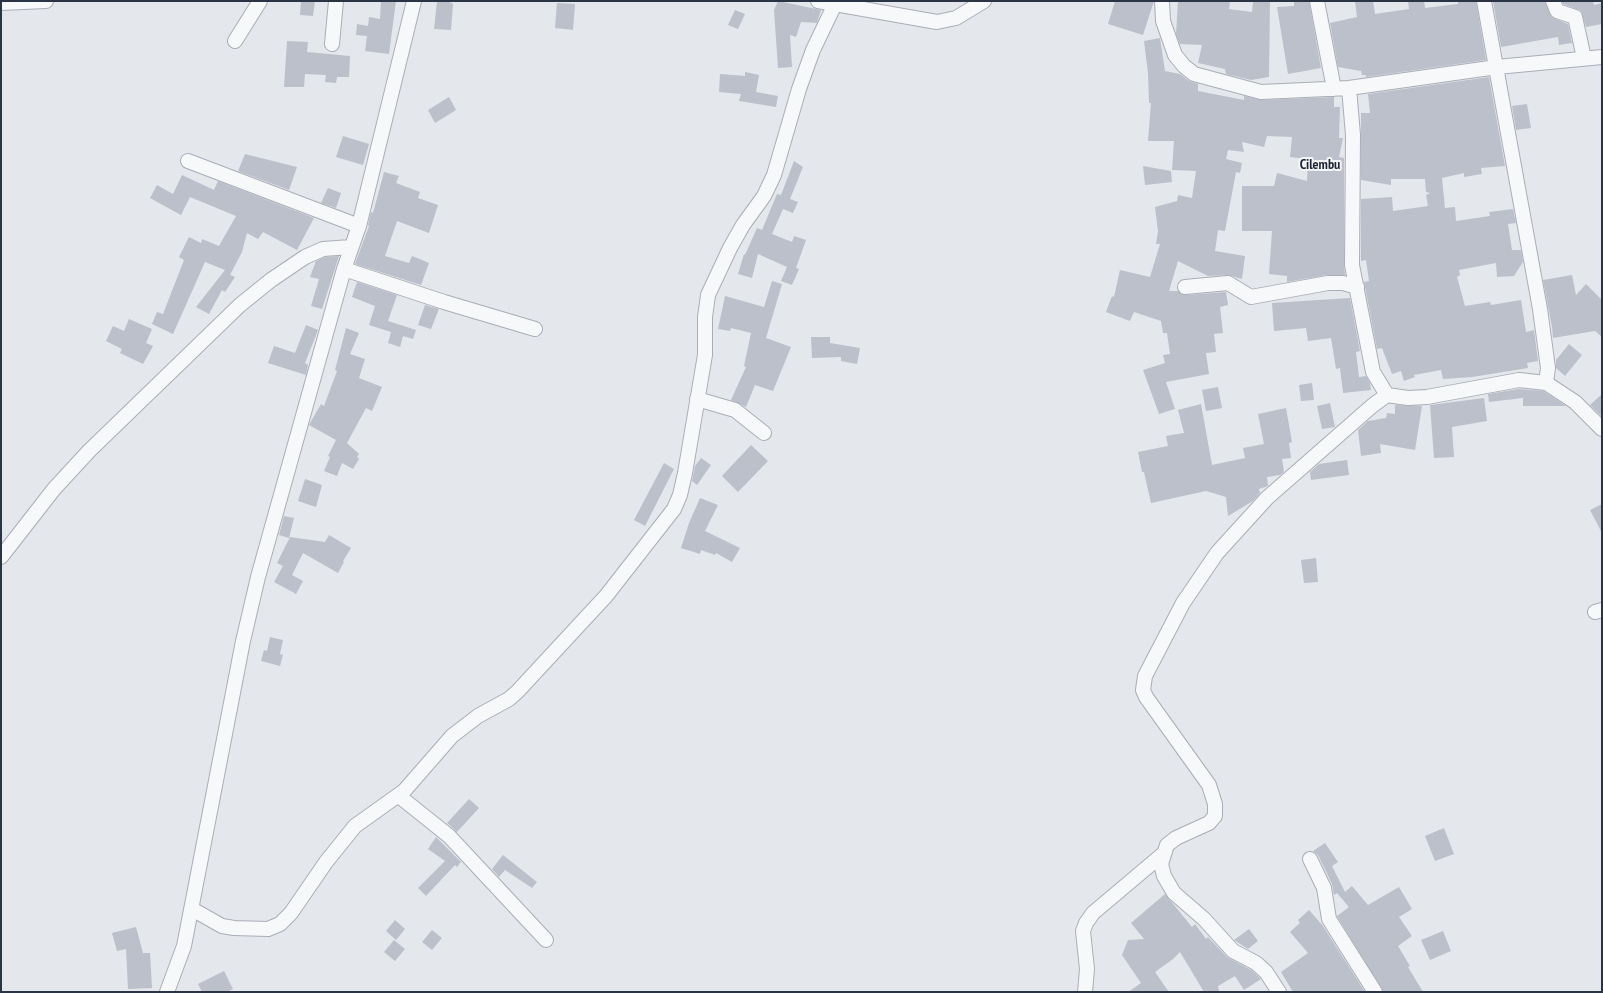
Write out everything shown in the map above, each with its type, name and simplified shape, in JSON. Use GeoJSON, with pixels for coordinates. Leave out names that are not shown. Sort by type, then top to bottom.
{"type":"FeatureCollection","features":[{"type":"Feature","properties":{"kind":"street"},"geometry":{"type":"LineString","coordinates":[[1,3],[46,1]]}},
{"type":"Feature","properties":{"kind":"street"},"geometry":{"type":"LineString","coordinates":[[235,41],[260,1]]}},
{"type":"Feature","properties":{"kind":"street"},"geometry":{"type":"LineString","coordinates":[[332,44],[336,1]]}},
{"type":"Feature","properties":{"kind":"street"},"geometry":{"type":"LineString","coordinates":[[167,992],[184,946],[243,640],[256,584],[344,268],[359,226],[414,1]]}},
{"type":"Feature","properties":{"kind":"street"},"geometry":{"type":"LineString","coordinates":[[818,1],[937,22],[956,18],[984,1]]}},
{"type":"Feature","properties":{"kind":"street"},"geometry":{"type":"LineString","coordinates":[[1162,1],[1163,21],[1175,55],[1194,74],[1261,92],[1349,88],[1497,67],[1602,57]]}},
{"type":"Feature","properties":{"kind":"street"},"geometry":{"type":"LineString","coordinates":[[1317,1],[1334,89]]}},
{"type":"Feature","properties":{"kind":"street"},"geometry":{"type":"LineString","coordinates":[[1484,1],[1541,316],[1548,368],[1546,383]]}},
{"type":"Feature","properties":{"kind":"street"},"geometry":{"type":"LineString","coordinates":[[1553,1],[1557,10],[1575,17],[1584,58]]}},
{"type":"Feature","properties":{"kind":"street"},"geometry":{"type":"LineString","coordinates":[[192,909],[222,926],[234,928],[268,929],[280,924],[291,913],[326,862],[355,826],[399,796],[411,785],[452,736],[478,716],[509,699],[517,692],[606,596],[670,514],[680,495],[697,399],[704,355],[705,317],[708,295],[730,248],[743,225],[764,196],[774,175],[799,89],[813,50],[835,4]]}},
{"type":"Feature","properties":{"kind":"street"},"geometry":{"type":"LineString","coordinates":[[1349,88],[1353,135],[1351,250],[1373,372],[1387,395]]}},
{"type":"Feature","properties":{"kind":"street"},"geometry":{"type":"LineString","coordinates":[[188,161],[359,226]]}},
{"type":"Feature","properties":{"kind":"street"},"geometry":{"type":"LineString","coordinates":[[1,557],[54,489],[89,451],[240,305],[271,280],[305,257],[323,249],[351,247]]}},
{"type":"Feature","properties":{"kind":"street"},"geometry":{"type":"LineString","coordinates":[[344,268],[444,302],[535,330]]}},
{"type":"Feature","properties":{"kind":"street"},"geometry":{"type":"LineString","coordinates":[[1185,287],[1228,283],[1251,297],[1328,282],[1357,286]]}},
{"type":"Feature","properties":{"kind":"street"},"geometry":{"type":"LineString","coordinates":[[1280,992],[1266,972],[1256,963],[1233,951],[1204,919],[1174,893],[1164,876],[1162,864],[1163,854],[1167,845],[1176,838],[1209,823],[1215,816],[1215,804],[1209,785],[1146,697],[1143,690],[1145,676],[1184,603],[1217,553],[1267,498],[1372,406],[1387,395],[1408,398],[1427,397],[1519,380],[1546,383],[1575,402],[1602,429]]}},
{"type":"Feature","properties":{"kind":"street"},"geometry":{"type":"LineString","coordinates":[[697,399],[735,410],[764,433]]}},
{"type":"Feature","properties":{"kind":"street"},"geometry":{"type":"LineString","coordinates":[[399,796],[449,836],[546,940]]}},
{"type":"Feature","properties":{"kind":"street"},"geometry":{"type":"LineString","coordinates":[[1085,992],[1087,969],[1083,932],[1086,923],[1093,913],[1163,854]]}},
{"type":"Feature","properties":{"kind":"street"},"geometry":{"type":"LineString","coordinates":[[1310,859],[1324,888],[1329,919],[1375,992]]}},
{"type":"Feature","properties":{"kind":"building"},"geometry":{"type":"Polygon","coordinates":[[[301,1],[315,1],[313,16],[300,15],[301,1]]]}},
{"type":"Feature","properties":{"kind":"building"},"geometry":{"type":"Polygon","coordinates":[[[381,1],[396,1],[389,54],[365,51],[367,36],[356,35],[357,24],[368,26],[369,17],[380,19],[381,1]]]}},
{"type":"Feature","properties":{"kind":"building"},"geometry":{"type":"Polygon","coordinates":[[[437,1],[448,1],[453,4],[451,30],[434,29],[437,1]]]}},
{"type":"Feature","properties":{"kind":"building"},"geometry":{"type":"Polygon","coordinates":[[[778,1],[821,10],[817,23],[801,22],[796,37],[790,35],[792,67],[778,68],[774,10],[778,1]]]}},
{"type":"Feature","properties":{"kind":"building"},"geometry":{"type":"Polygon","coordinates":[[[1115,1],[1154,1],[1143,35],[1108,24],[1115,1]]]}},
{"type":"Feature","properties":{"kind":"building"},"geometry":{"type":"Polygon","coordinates":[[[1178,1],[1230,1],[1229,9],[1252,12],[1253,1],[1270,1],[1269,77],[1251,80],[1226,74],[1225,69],[1198,63],[1202,45],[1180,44],[1176,34],[1178,1]]]}},
{"type":"Feature","properties":{"kind":"building"},"geometry":{"type":"Polygon","coordinates":[[[1294,1],[1309,1],[1321,68],[1288,74],[1277,7],[1294,6],[1294,1]]]}},
{"type":"Feature","properties":{"kind":"building"},"geometry":{"type":"Polygon","coordinates":[[[1355,1],[1373,1],[1375,14],[1409,9],[1408,1],[1424,1],[1425,8],[1458,4],[1458,2],[1465,1],[1476,1],[1486,60],[1366,77],[1366,75],[1362,75],[1361,71],[1338,67],[1330,23],[1357,17],[1355,1]]]}},
{"type":"Feature","properties":{"kind":"building"},"geometry":{"type":"Polygon","coordinates":[[[1493,1],[1545,1],[1551,17],[1568,24],[1572,43],[1559,45],[1558,37],[1501,47],[1493,1]]]}},
{"type":"Feature","properties":{"kind":"building"},"geometry":{"type":"Polygon","coordinates":[[[1562,1],[1593,1],[1594,5],[1602,3],[1602,24],[1586,27],[1581,11],[1563,4],[1562,1]]]}},
{"type":"Feature","properties":{"kind":"building"},"geometry":{"type":"Polygon","coordinates":[[[557,3],[575,4],[573,30],[555,28],[557,3]]]}},
{"type":"Feature","properties":{"kind":"building"},"geometry":{"type":"Polygon","coordinates":[[[735,10],[745,14],[738,29],[728,25],[735,10]]]}},
{"type":"Feature","properties":{"kind":"building"},"geometry":{"type":"Polygon","coordinates":[[[1160,38],[1165,71],[1180,74],[1189,81],[1198,84],[1198,91],[1244,100],[1244,96],[1261,100],[1334,97],[1334,107],[1340,107],[1339,138],[1343,138],[1339,157],[1344,158],[1345,275],[1327,275],[1287,282],[1287,276],[1269,274],[1272,231],[1242,231],[1242,186],[1274,186],[1277,173],[1307,181],[1308,159],[1290,157],[1292,137],[1267,136],[1264,147],[1242,142],[1244,152],[1228,150],[1226,159],[1242,163],[1240,173],[1236,172],[1225,231],[1218,230],[1215,251],[1245,256],[1242,279],[1228,275],[1208,276],[1178,261],[1169,291],[1178,291],[1186,295],[1226,292],[1228,305],[1220,307],[1223,333],[1214,334],[1216,352],[1206,353],[1209,374],[1166,382],[1175,409],[1159,414],[1143,370],[1165,363],[1163,355],[1170,354],[1167,333],[1163,333],[1161,321],[1134,312],[1130,321],[1106,312],[1112,296],[1114,297],[1120,270],[1150,277],[1160,244],[1156,244],[1158,231],[1155,207],[1177,201],[1178,195],[1192,198],[1196,171],[1172,170],[1174,141],[1148,141],[1151,103],[1149,103],[1148,73],[1144,41],[1160,38]]]}},
{"type":"Feature","properties":{"kind":"building"},"geometry":{"type":"Polygon","coordinates":[[[287,41],[308,42],[307,52],[350,56],[349,77],[337,77],[336,83],[325,82],[326,75],[305,74],[304,87],[284,87],[287,41]]]}},
{"type":"Feature","properties":{"kind":"building"},"geometry":{"type":"Polygon","coordinates":[[[745,72],[759,75],[756,92],[778,96],[776,107],[739,101],[741,94],[719,92],[720,74],[745,76],[745,72]]]}},
{"type":"Feature","properties":{"kind":"building"},"geometry":{"type":"Polygon","coordinates":[[[1489,77],[1505,166],[1481,168],[1482,174],[1464,177],[1464,173],[1442,178],[1445,208],[1455,207],[1456,221],[1490,216],[1489,212],[1513,209],[1516,223],[1508,224],[1512,250],[1521,250],[1523,262],[1514,276],[1497,277],[1496,263],[1459,270],[1460,275],[1457,277],[1465,306],[1490,302],[1491,305],[1521,300],[1526,332],[1534,330],[1538,361],[1527,363],[1528,368],[1472,377],[1443,379],[1441,370],[1414,375],[1415,377],[1404,381],[1401,371],[1392,374],[1382,348],[1377,349],[1364,282],[1369,281],[1366,260],[1361,261],[1361,199],[1392,197],[1393,211],[1428,206],[1426,195],[1430,193],[1426,192],[1425,179],[1391,179],[1391,185],[1361,180],[1361,113],[1370,113],[1368,94],[1489,77]]]}},
{"type":"Feature","properties":{"kind":"building"},"geometry":{"type":"Polygon","coordinates":[[[449,97],[456,110],[435,123],[428,110],[449,97]]]}},
{"type":"Feature","properties":{"kind":"building"},"geometry":{"type":"Polygon","coordinates":[[[1527,104],[1531,128],[1516,130],[1512,106],[1527,104]]]}},
{"type":"Feature","properties":{"kind":"building"},"geometry":{"type":"Polygon","coordinates":[[[343,136],[369,144],[363,165],[336,157],[343,136]]]}},
{"type":"Feature","properties":{"kind":"building"},"geometry":{"type":"Polygon","coordinates":[[[245,154],[297,167],[289,190],[238,171],[245,154]]]}},
{"type":"Feature","properties":{"kind":"building"},"geometry":{"type":"Polygon","coordinates":[[[794,161],[803,167],[790,199],[798,202],[793,213],[783,209],[772,234],[792,242],[794,236],[806,240],[796,268],[799,269],[792,285],[781,281],[787,267],[758,254],[752,278],[738,274],[744,254],[745,255],[757,228],[762,230],[777,194],[781,195],[794,161]]]}},
{"type":"Feature","properties":{"kind":"building"},"geometry":{"type":"Polygon","coordinates":[[[1143,166],[1171,171],[1172,182],[1145,185],[1143,166]]]}},
{"type":"Feature","properties":{"kind":"building"},"geometry":{"type":"Polygon","coordinates":[[[384,172],[399,176],[396,183],[420,192],[418,198],[438,205],[429,233],[397,221],[385,256],[409,263],[412,256],[429,263],[421,285],[355,264],[369,226],[371,212],[373,213],[384,172]]]}},
{"type":"Feature","properties":{"kind":"building"},"geometry":{"type":"Polygon","coordinates":[[[182,175],[214,190],[218,181],[314,218],[297,250],[263,232],[258,239],[247,233],[242,252],[230,275],[235,277],[225,292],[222,290],[209,314],[196,307],[225,270],[205,262],[173,334],[152,324],[157,312],[163,314],[184,260],[179,257],[189,237],[201,243],[202,239],[219,246],[236,216],[190,197],[181,215],[150,198],[157,185],[173,194],[182,175]]]}},
{"type":"Feature","properties":{"kind":"building"},"geometry":{"type":"Polygon","coordinates":[[[328,188],[341,193],[336,208],[321,203],[328,188]]]}},
{"type":"Feature","properties":{"kind":"building"},"geometry":{"type":"Polygon","coordinates":[[[339,256],[322,309],[311,306],[319,279],[310,277],[316,261],[325,257],[339,256]]]}},
{"type":"Feature","properties":{"kind":"building"},"geometry":{"type":"Polygon","coordinates":[[[1572,275],[1576,295],[1586,284],[1602,300],[1602,337],[1595,331],[1553,338],[1543,280],[1572,275]]]}},
{"type":"Feature","properties":{"kind":"building"},"geometry":{"type":"Polygon","coordinates":[[[772,281],[782,284],[766,338],[791,347],[773,391],[755,385],[746,407],[731,400],[746,367],[744,366],[751,333],[731,328],[730,331],[718,329],[725,296],[764,307],[772,281]]]}},
{"type":"Feature","properties":{"kind":"building"},"geometry":{"type":"Polygon","coordinates":[[[357,282],[397,295],[388,321],[416,330],[413,339],[403,336],[400,347],[388,343],[391,332],[369,325],[375,306],[352,297],[357,282]]]}},
{"type":"Feature","properties":{"kind":"building"},"geometry":{"type":"Polygon","coordinates":[[[1350,298],[1360,351],[1356,352],[1359,377],[1366,376],[1370,383],[1371,390],[1343,393],[1340,368],[1336,369],[1331,338],[1308,341],[1306,328],[1274,331],[1272,303],[1350,298]]]}},
{"type":"Feature","properties":{"kind":"building"},"geometry":{"type":"Polygon","coordinates":[[[425,305],[439,309],[431,329],[418,325],[425,305]]]}},
{"type":"Feature","properties":{"kind":"building"},"geometry":{"type":"Polygon","coordinates":[[[129,319],[152,329],[146,343],[153,346],[143,364],[120,353],[122,349],[106,341],[113,326],[124,331],[129,319]]]}},
{"type":"Feature","properties":{"kind":"building"},"geometry":{"type":"Polygon","coordinates":[[[306,325],[318,330],[305,363],[308,365],[306,375],[268,363],[274,346],[295,353],[306,325]]]}},
{"type":"Feature","properties":{"kind":"building"},"geometry":{"type":"Polygon","coordinates":[[[346,328],[359,333],[350,354],[365,359],[359,378],[382,387],[372,411],[366,408],[347,443],[359,454],[357,457],[359,459],[353,469],[342,463],[337,476],[324,471],[330,457],[328,456],[336,440],[309,425],[321,404],[324,406],[337,371],[335,370],[346,328]]]}},
{"type":"Feature","properties":{"kind":"building"},"geometry":{"type":"Polygon","coordinates":[[[811,337],[830,337],[830,343],[860,348],[857,364],[841,361],[841,357],[812,358],[811,337]]]}},
{"type":"Feature","properties":{"kind":"building"},"geometry":{"type":"Polygon","coordinates":[[[1569,344],[1582,355],[1565,376],[1556,368],[1556,360],[1569,344]]]}},
{"type":"Feature","properties":{"kind":"building"},"geometry":{"type":"Polygon","coordinates":[[[1312,383],[1314,400],[1301,401],[1299,385],[1312,383]]]}},
{"type":"Feature","properties":{"kind":"building"},"geometry":{"type":"Polygon","coordinates":[[[1218,387],[1222,408],[1206,411],[1202,390],[1218,387]]]}},
{"type":"Feature","properties":{"kind":"building"},"geometry":{"type":"Polygon","coordinates":[[[1519,389],[1543,391],[1566,406],[1523,406],[1523,398],[1489,402],[1488,394],[1519,389]]]}},
{"type":"Feature","properties":{"kind":"building"},"geometry":{"type":"Polygon","coordinates":[[[1602,394],[1602,417],[1590,405],[1602,394]]]}},
{"type":"Feature","properties":{"kind":"building"},"geometry":{"type":"Polygon","coordinates":[[[1484,398],[1487,421],[1452,427],[1454,457],[1434,458],[1430,405],[1484,398]]]}},
{"type":"Feature","properties":{"kind":"building"},"geometry":{"type":"Polygon","coordinates":[[[1330,403],[1335,427],[1322,429],[1317,406],[1330,403]]]}},
{"type":"Feature","properties":{"kind":"building"},"geometry":{"type":"Polygon","coordinates":[[[1201,404],[1212,465],[1245,458],[1243,448],[1264,444],[1258,414],[1286,408],[1292,442],[1289,443],[1291,458],[1282,459],[1284,472],[1280,475],[1267,477],[1268,486],[1259,489],[1260,493],[1253,501],[1228,516],[1226,497],[1206,491],[1151,503],[1144,472],[1142,472],[1138,452],[1168,446],[1166,436],[1184,433],[1178,410],[1201,404]]]}},
{"type":"Feature","properties":{"kind":"building"},"geometry":{"type":"Polygon","coordinates":[[[1395,405],[1422,406],[1415,450],[1380,444],[1381,453],[1361,456],[1358,430],[1368,421],[1386,418],[1387,413],[1395,414],[1395,405]]]}},
{"type":"Feature","properties":{"kind":"building"},"geometry":{"type":"Polygon","coordinates":[[[751,445],[768,461],[738,492],[722,476],[751,445]]]}},
{"type":"Feature","properties":{"kind":"building"},"geometry":{"type":"Polygon","coordinates":[[[701,458],[711,465],[697,485],[692,481],[695,466],[701,458]]]}},
{"type":"Feature","properties":{"kind":"building"},"geometry":{"type":"Polygon","coordinates":[[[1347,460],[1349,475],[1311,480],[1310,472],[1319,464],[1347,460]]]}},
{"type":"Feature","properties":{"kind":"building"},"geometry":{"type":"Polygon","coordinates":[[[664,463],[674,469],[645,526],[634,520],[664,463]]]}},
{"type":"Feature","properties":{"kind":"building"},"geometry":{"type":"Polygon","coordinates":[[[305,479],[322,485],[316,507],[298,501],[305,479]]]}},
{"type":"Feature","properties":{"kind":"building"},"geometry":{"type":"Polygon","coordinates":[[[700,498],[718,505],[705,531],[740,548],[732,562],[716,553],[715,555],[701,550],[700,554],[681,548],[689,523],[700,498]]]}},
{"type":"Feature","properties":{"kind":"building"},"geometry":{"type":"Polygon","coordinates":[[[1602,504],[1602,533],[1590,510],[1602,504]]]}},
{"type":"Feature","properties":{"kind":"building"},"geometry":{"type":"Polygon","coordinates":[[[284,516],[294,518],[289,538],[279,535],[284,516]]]}},
{"type":"Feature","properties":{"kind":"building"},"geometry":{"type":"Polygon","coordinates":[[[329,535],[351,548],[338,573],[303,553],[292,575],[303,581],[296,594],[274,582],[283,566],[277,563],[290,537],[325,542],[329,535]]]}},
{"type":"Feature","properties":{"kind":"building"},"geometry":{"type":"Polygon","coordinates":[[[1316,558],[1318,582],[1304,583],[1301,560],[1316,558]]]}},
{"type":"Feature","properties":{"kind":"building"},"geometry":{"type":"Polygon","coordinates":[[[270,637],[283,640],[280,654],[283,655],[280,666],[261,661],[264,650],[267,651],[270,637]]]}},
{"type":"Feature","properties":{"kind":"building"},"geometry":{"type":"Polygon","coordinates":[[[469,799],[479,808],[457,832],[447,823],[469,799]]]}},
{"type":"Feature","properties":{"kind":"building"},"geometry":{"type":"Polygon","coordinates":[[[1444,828],[1454,854],[1435,861],[1425,836],[1444,828]]]}},
{"type":"Feature","properties":{"kind":"building"},"geometry":{"type":"Polygon","coordinates":[[[436,837],[461,862],[457,867],[455,865],[426,896],[418,888],[445,861],[428,849],[436,837]]]}},
{"type":"Feature","properties":{"kind":"building"},"geometry":{"type":"Polygon","coordinates":[[[1325,843],[1338,862],[1332,866],[1345,892],[1352,886],[1368,905],[1399,887],[1412,909],[1399,917],[1412,936],[1398,946],[1410,966],[1408,967],[1423,992],[1383,992],[1337,916],[1349,907],[1337,893],[1334,895],[1332,884],[1318,855],[1313,851],[1325,843]]]}},
{"type":"Feature","properties":{"kind":"building"},"geometry":{"type":"Polygon","coordinates":[[[503,855],[537,882],[532,888],[505,870],[499,877],[492,869],[503,855]]]}},
{"type":"Feature","properties":{"kind":"building"},"geometry":{"type":"Polygon","coordinates":[[[1165,894],[1192,927],[1195,924],[1206,939],[1208,937],[1227,957],[1251,970],[1261,979],[1244,990],[1235,976],[1218,986],[1219,992],[1204,992],[1180,952],[1155,972],[1169,992],[1128,992],[1141,983],[1122,955],[1128,940],[1144,939],[1131,923],[1165,894]]]}},
{"type":"Feature","properties":{"kind":"building"},"geometry":{"type":"Polygon","coordinates":[[[1309,910],[1323,926],[1365,992],[1293,992],[1281,972],[1308,953],[1290,932],[1300,923],[1298,920],[1309,910]]]}},
{"type":"Feature","properties":{"kind":"building"},"geometry":{"type":"Polygon","coordinates":[[[395,920],[405,929],[396,940],[386,931],[395,920]]]}},
{"type":"Feature","properties":{"kind":"building"},"geometry":{"type":"Polygon","coordinates":[[[136,927],[143,953],[150,953],[152,988],[128,989],[126,949],[117,951],[112,933],[136,927]]]}},
{"type":"Feature","properties":{"kind":"building"},"geometry":{"type":"Polygon","coordinates":[[[1249,929],[1258,941],[1248,949],[1234,940],[1249,929]]]}},
{"type":"Feature","properties":{"kind":"building"},"geometry":{"type":"Polygon","coordinates":[[[432,930],[442,938],[432,950],[422,942],[432,930]]]}},
{"type":"Feature","properties":{"kind":"building"},"geometry":{"type":"Polygon","coordinates":[[[1443,931],[1451,951],[1430,960],[1421,940],[1443,931]]]}},
{"type":"Feature","properties":{"kind":"building"},"geometry":{"type":"Polygon","coordinates":[[[394,940],[405,949],[395,961],[384,952],[394,940]]]}},
{"type":"Feature","properties":{"kind":"building"},"geometry":{"type":"Polygon","coordinates":[[[224,971],[233,989],[227,992],[202,992],[198,984],[224,971]]]}},
{"type":"Feature","properties":{"kind":"district","name":"Cilembu"},"geometry":{"type":"Point","coordinates":[1320,165]}}]}
